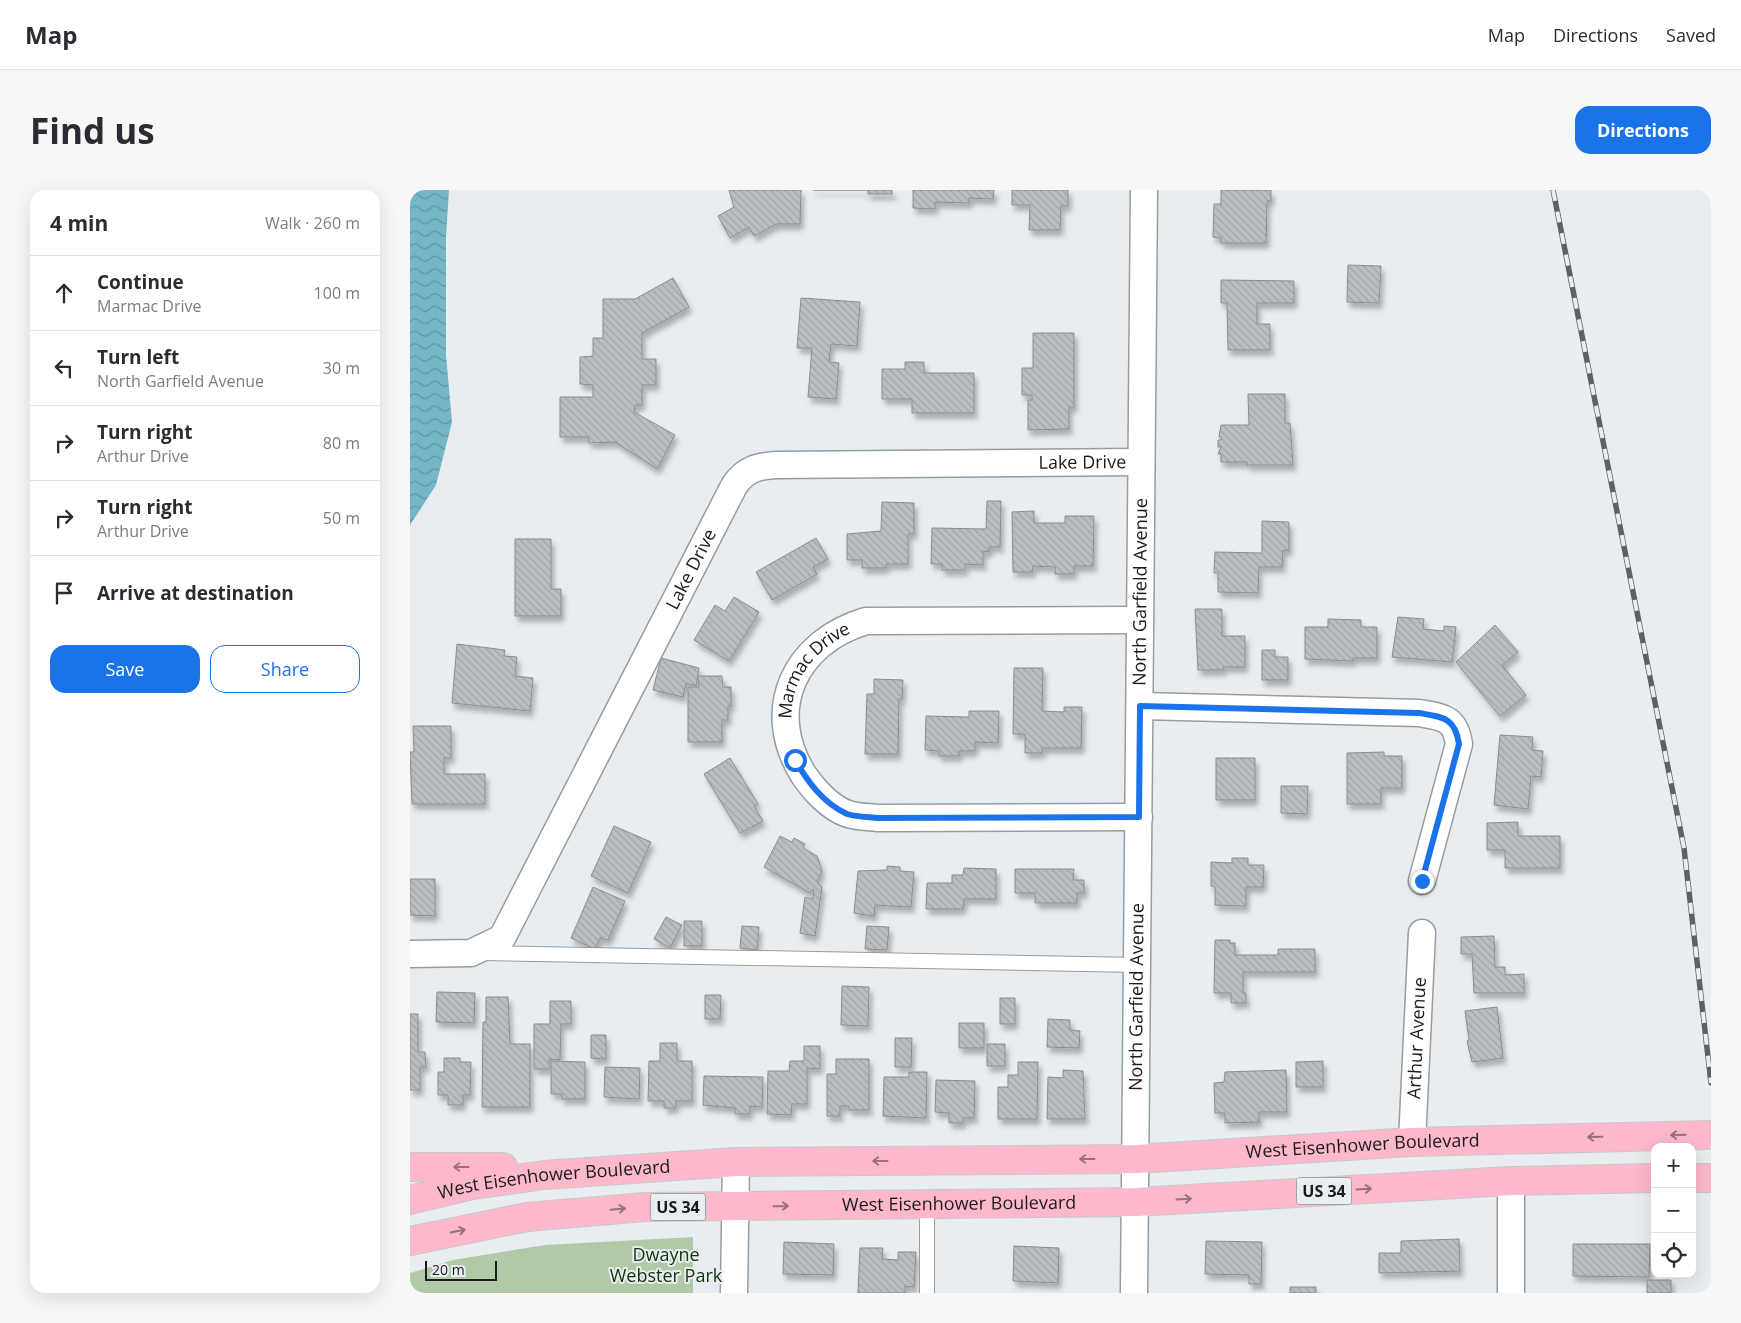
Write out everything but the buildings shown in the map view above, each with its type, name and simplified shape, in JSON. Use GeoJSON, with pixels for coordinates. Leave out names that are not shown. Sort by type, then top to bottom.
{"type":"FeatureCollection","features":[{"type":"Feature","properties":{"kind":"highway","name":"West Eisenhower Boulevard"},"geometry":{"type":"LineString","coordinates":[[410,1200],[473,1185],[544,1175],[736,1162],[1136,1159],[1412,1142],[1711,1135]]}},
{"type":"Feature","properties":{"kind":"highway"},"geometry":{"type":"LineString","coordinates":[[410,1167],[514,1167],[544,1175]]}},
{"type":"Feature","properties":{"kind":"highway","name":"US 34"},"geometry":{"type":"LineString","coordinates":[[1511,1181],[1648,1178]]}},
{"type":"Feature","properties":{"kind":"highway"},"geometry":{"type":"LineString","coordinates":[[1696,1178],[1711,1178]]}},
{"type":"Feature","properties":{"kind":"highway","name":"West Eisenhower Boulevard"},"geometry":{"type":"LineString","coordinates":[[410,1241],[527,1217],[645,1207],[1136,1202],[1511,1181]]}},
{"type":"Feature","properties":{"kind":"street","name":"North Garfield Avenue"},"geometry":{"type":"LineString","coordinates":[[1134,1293],[1144,190]]}},
{"type":"Feature","properties":{"kind":"street","name":"Lake Drive"},"geometry":{"type":"LineString","coordinates":[[410,954],[471,953],[502,938],[729,494],[742,475],[762,466],[777,465],[1141,462]]}},
{"type":"Feature","properties":{"kind":"street","name":"Marmac Drive"},"geometry":{"type":"LineString","coordinates":[[1139,817],[878,818],[848,814],[827,801],[808,782],[795,760],[786,738],[786,717],[788,692],[795,673],[812,652],[831,636],[848,626],[866,621],[1140,620]]}},
{"type":"Feature","properties":{"kind":"street"},"geometry":{"type":"LineString","coordinates":[[1140,706],[1419,713],[1444,717],[1457,732],[1459,744],[1422,881]]}},
{"type":"Feature","properties":{"kind":"street","name":"Arthur Avenue"},"geometry":{"type":"LineString","coordinates":[[1412,1142],[1422,933]]}},
{"type":"Feature","properties":{"kind":"street"},"geometry":{"type":"LineString","coordinates":[[734,1293],[736,1162]]}},
{"type":"Feature","properties":{"kind":"street"},"geometry":{"type":"LineString","coordinates":[[1511,1181],[1511,1293]]}},
{"type":"Feature","properties":{"kind":"lane"},"geometry":{"type":"LineString","coordinates":[[471,953],[1138,965]]}},
{"type":"Feature","properties":{"kind":"lane"},"geometry":{"type":"LineString","coordinates":[[927,1204],[927,1293]]}},
{"type":"Feature","properties":{"kind":"green space","name":"Dwayne Webster Park"},"geometry":{"type":"Polygon","coordinates":[[[693,1237],[693,1293],[410,1293],[410,1273],[453,1260],[545,1245],[693,1237]]]}},
{"type":"Feature","properties":{"kind":"water"},"geometry":{"type":"Polygon","coordinates":[[[410,190],[449,190],[446,237],[446,355],[452,422],[436,485],[410,525],[410,190]]]}},
{"type":"Feature","properties":{"kind":"railway"},"geometry":{"type":"LineString","coordinates":[[1553,190],[1684,848],[1711,1083]]}},
{"type":"Feature","properties":{"kind":"route"},"geometry":{"type":"LineString","coordinates":[[795,760],[808,782],[827,801],[848,814],[878,818],[1139,817],[1140,706],[1419,713],[1444,717],[1457,732],[1459,744],[1422,881]]}}]}
